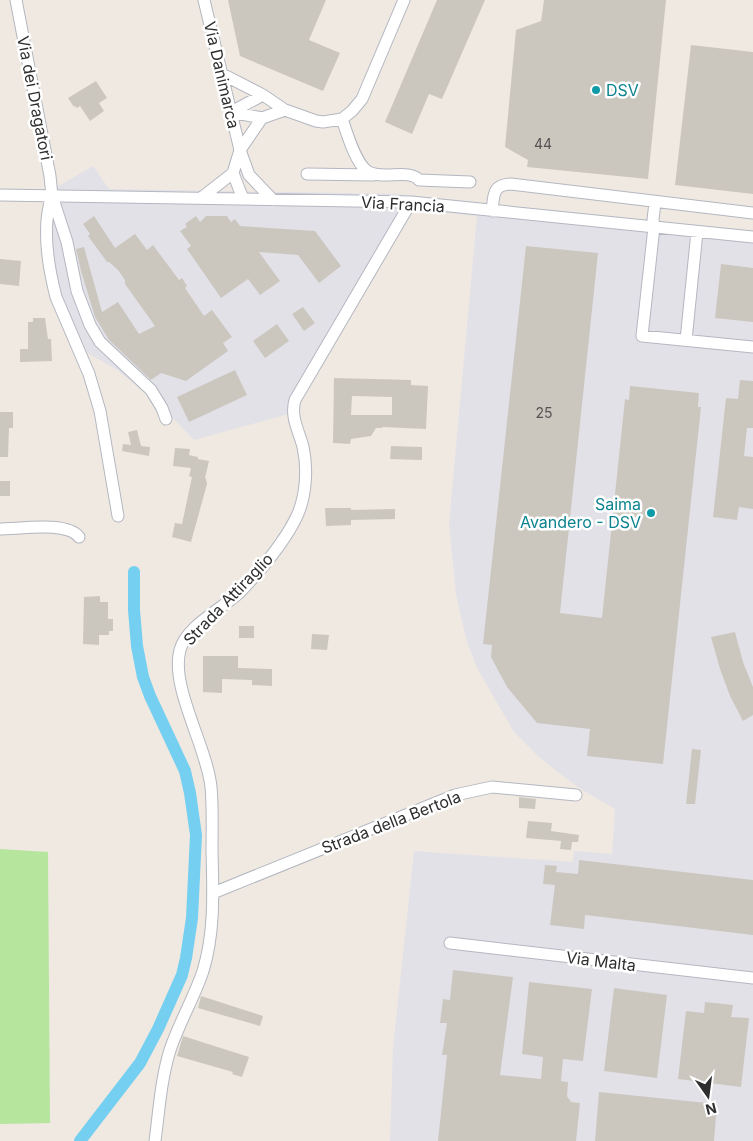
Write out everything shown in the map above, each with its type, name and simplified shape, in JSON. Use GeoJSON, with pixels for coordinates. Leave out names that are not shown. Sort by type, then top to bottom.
{"type":"FeatureCollection","features":[{"type":"Feature","properties":{"kind":"street","name":"Via dei Dragatori"},"geometry":{"type":"LineString","coordinates":[[16,0],[50,176],[52,196]]}},
{"type":"Feature","properties":{"kind":"street","name":"Via Danimarca"},"geometry":{"type":"LineString","coordinates":[[204,0],[240,150],[249,175],[273,200]]}},
{"type":"Feature","properties":{"kind":"street"},"geometry":{"type":"LineString","coordinates":[[222,74],[263,95],[284,110],[323,122],[342,118],[352,112],[362,99],[404,0]]}},
{"type":"Feature","properties":{"kind":"street"},"geometry":{"type":"LineString","coordinates":[[231,112],[263,95]]}},
{"type":"Feature","properties":{"kind":"street"},"geometry":{"type":"LineString","coordinates":[[231,112],[262,118],[284,110]]}},
{"type":"Feature","properties":{"kind":"street"},"geometry":{"type":"LineString","coordinates":[[240,150],[262,118]]}},
{"type":"Feature","properties":{"kind":"street"},"geometry":{"type":"LineString","coordinates":[[342,118],[362,165],[367,171],[378,175]]}},
{"type":"Feature","properties":{"kind":"street","name":"Via Danimarca"},"geometry":{"type":"LineString","coordinates":[[233,173],[240,150]]}},
{"type":"Feature","properties":{"kind":"street"},"geometry":{"type":"LineString","coordinates":[[201,198],[233,173],[243,199]]}},
{"type":"Feature","properties":{"kind":"street"},"geometry":{"type":"LineString","coordinates":[[306,174],[408,175],[418,177],[419,180],[470,182]]}},
{"type":"Feature","properties":{"kind":"street"},"geometry":{"type":"LineString","coordinates":[[243,199],[249,175]]}},
{"type":"Feature","properties":{"kind":"street"},"geometry":{"type":"LineString","coordinates":[[492,210],[496,189],[510,184],[753,213]]}},
{"type":"Feature","properties":{"kind":"street","name":"Via Francia"},"geometry":{"type":"LineString","coordinates":[[0,195],[411,202],[753,237]]}},
{"type":"Feature","properties":{"kind":"street"},"geometry":{"type":"LineString","coordinates":[[52,196],[67,242],[77,291],[90,325],[100,342],[151,390],[162,408],[166,419]]}},
{"type":"Feature","properties":{"kind":"street"},"geometry":{"type":"LineString","coordinates":[[52,196],[47,210],[47,222],[53,288],[88,374],[100,411],[118,516]]}},
{"type":"Feature","properties":{"kind":"street","name":"Strada Attiraglio"},"geometry":{"type":"LineString","coordinates":[[155,1141],[168,1057],[203,971],[211,926],[213,894],[211,784],[181,688],[178,668],[180,650],[190,633],[239,593],[265,564],[285,538],[294,521],[301,503],[305,467],[303,447],[292,414],[295,400],[411,202]]}},
{"type":"Feature","properties":{"kind":"street"},"geometry":{"type":"LineString","coordinates":[[655,202],[642,336],[753,347]]}},
{"type":"Feature","properties":{"kind":"street"},"geometry":{"type":"LineString","coordinates":[[686,340],[697,232]]}},
{"type":"Feature","properties":{"kind":"street"},"geometry":{"type":"LineString","coordinates":[[0,529],[62,528],[73,531],[79,537]]}},
{"type":"Feature","properties":{"kind":"street","name":"Strada della Bertola"},"geometry":{"type":"LineString","coordinates":[[213,894],[455,795],[492,788],[576,795]]}},
{"type":"Feature","properties":{"kind":"street","name":"Via Malta"},"geometry":{"type":"LineString","coordinates":[[450,943],[753,978]]}},
{"type":"Feature","properties":{"kind":"shaded area"},"geometry":{"type":"Polygon","coordinates":[[[93,166],[109,189],[398,194],[753,231],[753,1141],[390,1141],[393,1048],[414,851],[573,862],[574,851],[612,854],[615,809],[579,788],[540,758],[514,732],[477,668],[467,642],[456,594],[449,524],[477,216],[414,209],[292,413],[194,440],[164,409],[116,369],[84,351],[60,298],[55,274],[48,192],[93,166]]]}},
{"type":"Feature","properties":{"kind":"green space"},"geometry":{"type":"Polygon","coordinates":[[[0,849],[48,852],[50,1123],[0,1124],[0,849]]]}},
{"type":"Feature","properties":{"kind":"building"},"geometry":{"type":"Polygon","coordinates":[[[228,0],[326,0],[309,40],[340,53],[323,91],[240,56],[228,0]]]}},
{"type":"Feature","properties":{"kind":"building"},"geometry":{"type":"Polygon","coordinates":[[[437,0],[485,0],[442,99],[429,94],[412,134],[385,122],[437,0]]]}},
{"type":"Feature","properties":{"kind":"building","name":"DSV"},"geometry":{"type":"Polygon","coordinates":[[[544,0],[666,0],[648,179],[527,167],[528,160],[505,147],[516,30],[541,21],[544,0]]]}},
{"type":"Feature","properties":{"kind":"building"},"geometry":{"type":"Polygon","coordinates":[[[691,45],[753,52],[753,194],[675,185],[691,45]]]}},
{"type":"Feature","properties":{"kind":"building"},"geometry":{"type":"Polygon","coordinates":[[[96,81],[107,98],[99,103],[104,111],[90,121],[80,106],[74,107],[68,98],[96,81]]]}},
{"type":"Feature","properties":{"kind":"building"},"geometry":{"type":"Polygon","coordinates":[[[94,216],[115,248],[135,234],[147,250],[153,245],[179,280],[182,278],[187,286],[185,288],[204,316],[212,310],[232,337],[223,343],[228,351],[186,381],[161,373],[151,380],[109,340],[95,317],[76,249],[84,247],[102,312],[118,302],[139,334],[155,326],[125,284],[125,280],[118,270],[107,262],[88,236],[90,234],[83,224],[94,216]]]}},
{"type":"Feature","properties":{"kind":"building"},"geometry":{"type":"Polygon","coordinates":[[[196,216],[200,222],[206,216],[227,216],[231,222],[235,219],[240,226],[315,231],[341,266],[319,283],[298,255],[259,252],[280,281],[260,295],[248,279],[221,298],[187,249],[191,246],[180,231],[187,227],[185,224],[196,216]]]}},
{"type":"Feature","properties":{"kind":"building"},"geometry":{"type":"Polygon","coordinates":[[[526,246],[598,253],[560,613],[602,618],[625,399],[629,400],[630,386],[699,393],[698,407],[701,407],[663,764],[587,756],[590,729],[537,723],[507,687],[491,657],[492,645],[483,644],[526,246]]]}},
{"type":"Feature","properties":{"kind":"building"},"geometry":{"type":"Polygon","coordinates":[[[0,259],[21,261],[19,286],[0,284],[0,259]]]}},
{"type":"Feature","properties":{"kind":"building"},"geometry":{"type":"Polygon","coordinates":[[[721,264],[753,268],[753,322],[715,318],[721,264]]]}},
{"type":"Feature","properties":{"kind":"building"},"geometry":{"type":"Polygon","coordinates":[[[303,307],[315,323],[304,331],[292,314],[303,307]]]}},
{"type":"Feature","properties":{"kind":"building"},"geometry":{"type":"Polygon","coordinates":[[[33,318],[45,318],[48,339],[51,339],[52,361],[20,362],[20,349],[28,349],[28,322],[33,322],[33,318]]]}},
{"type":"Feature","properties":{"kind":"building"},"geometry":{"type":"Polygon","coordinates":[[[277,324],[289,341],[265,358],[253,341],[277,324]]]}},
{"type":"Feature","properties":{"kind":"building"},"geometry":{"type":"Polygon","coordinates":[[[235,370],[247,395],[189,422],[177,397],[235,370]]]}},
{"type":"Feature","properties":{"kind":"building"},"geometry":{"type":"Polygon","coordinates":[[[334,378],[411,380],[411,385],[428,386],[426,429],[382,427],[376,428],[371,436],[351,439],[350,444],[333,443],[334,378]],[[352,396],[351,415],[392,415],[392,397],[352,396]]]}},
{"type":"Feature","properties":{"kind":"building"},"geometry":{"type":"Polygon","coordinates":[[[740,380],[753,381],[753,428],[747,428],[744,456],[753,457],[753,509],[739,507],[737,520],[713,517],[726,398],[738,399],[740,380]]]}},
{"type":"Feature","properties":{"kind":"building"},"geometry":{"type":"Polygon","coordinates":[[[0,412],[13,412],[13,428],[9,428],[8,457],[0,457],[0,412]]]}},
{"type":"Feature","properties":{"kind":"building"},"geometry":{"type":"Polygon","coordinates":[[[137,430],[141,446],[150,447],[149,456],[122,451],[123,444],[131,445],[128,432],[137,430]]]}},
{"type":"Feature","properties":{"kind":"building"},"geometry":{"type":"Polygon","coordinates":[[[391,446],[422,447],[422,460],[390,459],[391,446]]]}},
{"type":"Feature","properties":{"kind":"building"},"geometry":{"type":"Polygon","coordinates":[[[175,448],[190,449],[189,455],[209,461],[205,478],[207,484],[191,542],[172,537],[175,523],[182,524],[192,477],[189,476],[191,468],[173,466],[175,448]]]}},
{"type":"Feature","properties":{"kind":"building"},"geometry":{"type":"Polygon","coordinates":[[[0,481],[10,481],[10,496],[0,496],[0,481]]]}},
{"type":"Feature","properties":{"kind":"building"},"geometry":{"type":"Polygon","coordinates":[[[325,508],[351,508],[351,510],[395,509],[395,519],[351,520],[351,525],[326,526],[325,508]]]}},
{"type":"Feature","properties":{"kind":"building"},"geometry":{"type":"Polygon","coordinates":[[[100,596],[100,602],[108,602],[108,619],[113,619],[113,631],[109,631],[109,635],[99,635],[99,645],[83,644],[84,597],[100,596]]]}},
{"type":"Feature","properties":{"kind":"building"},"geometry":{"type":"Polygon","coordinates":[[[239,626],[254,626],[254,638],[239,638],[239,626]]]}},
{"type":"Feature","properties":{"kind":"building"},"geometry":{"type":"Polygon","coordinates":[[[735,632],[743,662],[753,687],[753,715],[743,721],[730,696],[711,637],[735,632]]]}},
{"type":"Feature","properties":{"kind":"building"},"geometry":{"type":"Polygon","coordinates":[[[312,634],[329,635],[327,650],[311,649],[312,634]]]}},
{"type":"Feature","properties":{"kind":"building"},"geometry":{"type":"Polygon","coordinates":[[[203,656],[238,656],[238,668],[272,669],[272,686],[252,685],[252,680],[222,679],[222,693],[203,692],[203,656]]]}},
{"type":"Feature","properties":{"kind":"building"},"geometry":{"type":"Polygon","coordinates":[[[692,749],[701,750],[695,804],[686,804],[692,749]]]}},
{"type":"Feature","properties":{"kind":"building"},"geometry":{"type":"Polygon","coordinates":[[[519,797],[536,799],[535,809],[519,808],[519,797]]]}},
{"type":"Feature","properties":{"kind":"building"},"geometry":{"type":"Polygon","coordinates":[[[528,821],[552,823],[551,831],[579,835],[578,842],[572,842],[571,850],[560,849],[561,841],[526,838],[528,821]]]}},
{"type":"Feature","properties":{"kind":"building"},"geometry":{"type":"Polygon","coordinates":[[[579,860],[753,880],[753,935],[585,915],[584,929],[550,925],[555,885],[543,884],[545,865],[557,866],[556,872],[578,874],[579,860]]]}},
{"type":"Feature","properties":{"kind":"building"},"geometry":{"type":"Polygon","coordinates":[[[453,970],[513,977],[500,1075],[541,1079],[543,1057],[522,1054],[529,982],[592,989],[583,1061],[563,1059],[561,1081],[568,1082],[567,1096],[571,1102],[580,1103],[576,1141],[438,1141],[447,1055],[442,1055],[447,1023],[440,1023],[443,999],[450,1000],[453,970]]]}},
{"type":"Feature","properties":{"kind":"building"},"geometry":{"type":"Polygon","coordinates":[[[614,988],[667,995],[657,1078],[604,1071],[614,988]]]}},
{"type":"Feature","properties":{"kind":"building"},"geometry":{"type":"Polygon","coordinates":[[[201,996],[263,1016],[260,1026],[198,1008],[201,996]]]}},
{"type":"Feature","properties":{"kind":"building"},"geometry":{"type":"Polygon","coordinates":[[[705,1002],[733,1005],[731,1017],[749,1018],[741,1087],[678,1079],[686,1011],[704,1013],[705,1002]]]}},
{"type":"Feature","properties":{"kind":"building"},"geometry":{"type":"Polygon","coordinates":[[[183,1036],[249,1057],[242,1077],[232,1074],[233,1072],[177,1056],[183,1036]]]}},
{"type":"Feature","properties":{"kind":"building"},"geometry":{"type":"Polygon","coordinates":[[[599,1092],[717,1104],[714,1141],[595,1141],[599,1092]]]}},
{"type":"Feature","properties":{"kind":"waterway"},"geometry":{"type":"LineString","coordinates":[[80,1141],[140,1063],[158,1029],[182,975],[192,918],[196,835],[190,793],[185,771],[143,677],[137,646],[134,610],[134,572]]}},
{"type":"Feature","properties":{"kind":"place","name":"DSV"},"geometry":{"type":"Point","coordinates":[596,90]}},
{"type":"Feature","properties":{"kind":"place","name":"Saima Avandero - DSV"},"geometry":{"type":"Point","coordinates":[651,513]}}]}
